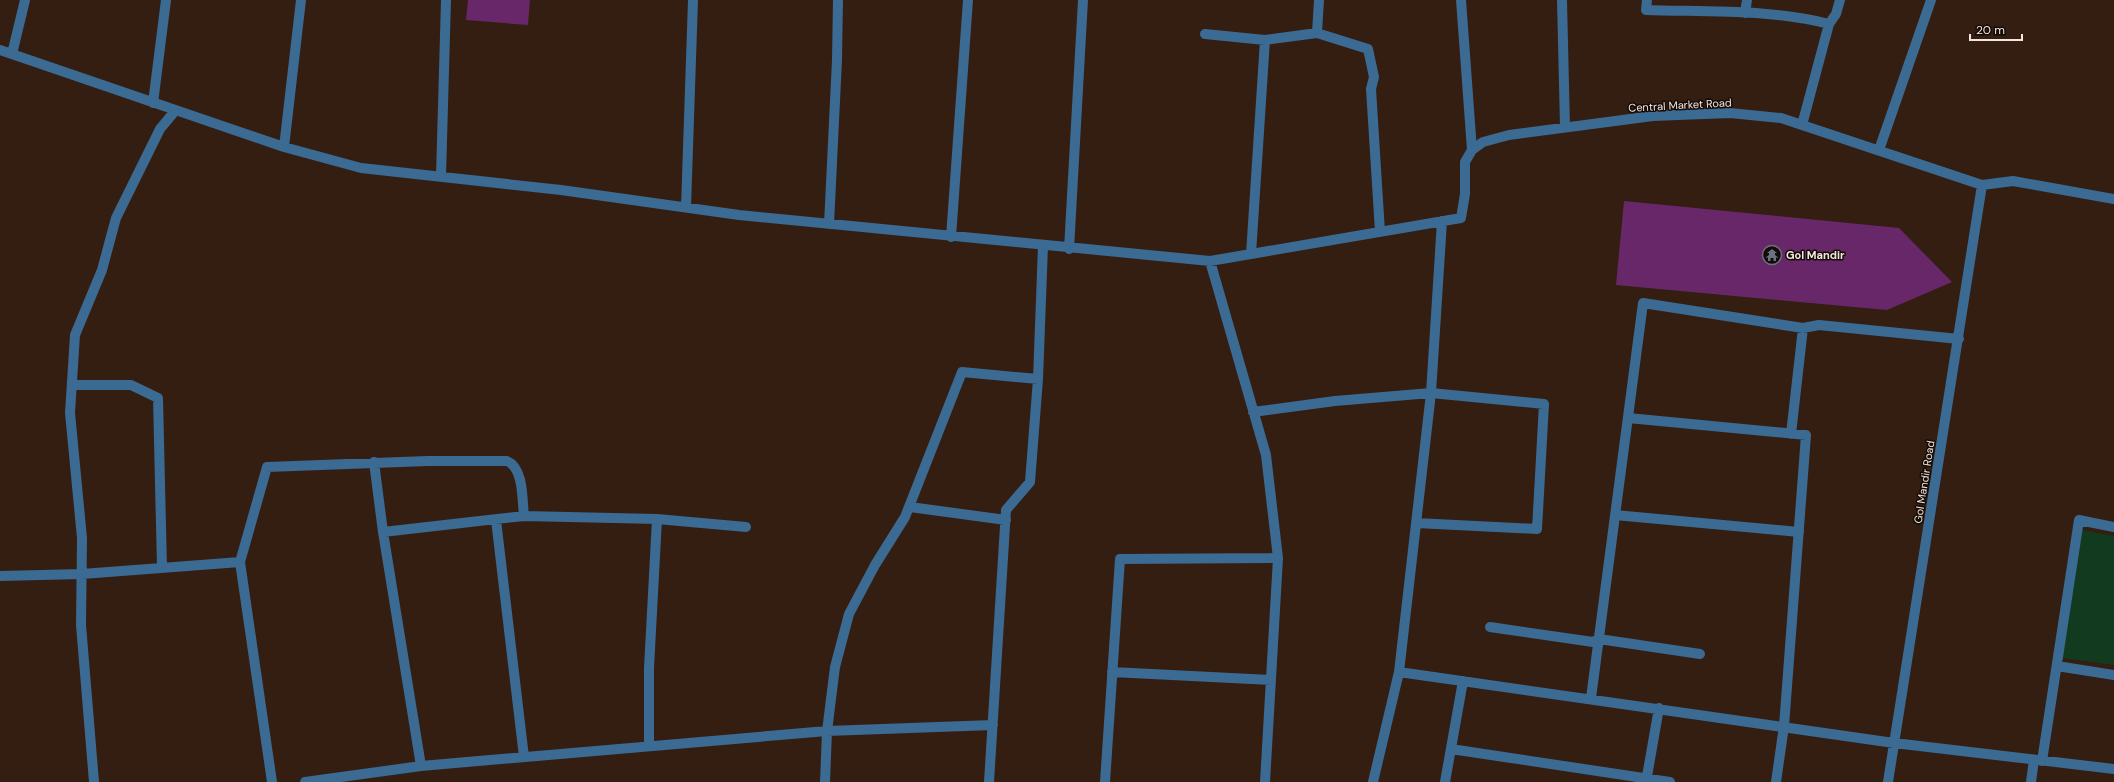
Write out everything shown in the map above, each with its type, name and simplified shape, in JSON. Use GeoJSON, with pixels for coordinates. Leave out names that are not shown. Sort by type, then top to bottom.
{"type":"FeatureCollection","features":[{"type":"Feature","properties":{"kind":"street"},"geometry":{"type":"LineString","coordinates":[[12,54],[25,0]]}},
{"type":"Feature","properties":{"kind":"street"},"geometry":{"type":"LineString","coordinates":[[153,103],[166,0]]}},
{"type":"Feature","properties":{"kind":"street"},"geometry":{"type":"LineString","coordinates":[[284,147],[302,0]]}},
{"type":"Feature","properties":{"kind":"street"},"geometry":{"type":"LineString","coordinates":[[441,176],[446,0]]}},
{"type":"Feature","properties":{"kind":"street"},"geometry":{"type":"LineString","coordinates":[[686,207],[694,0]]}},
{"type":"Feature","properties":{"kind":"street"},"geometry":{"type":"LineString","coordinates":[[828,224],[837,60],[838,0]]}},
{"type":"Feature","properties":{"kind":"street"},"geometry":{"type":"LineString","coordinates":[[951,237],[968,0]]}},
{"type":"Feature","properties":{"kind":"street"},"geometry":{"type":"LineString","coordinates":[[1069,248],[1083,0]]}},
{"type":"Feature","properties":{"kind":"street"},"geometry":{"type":"LineString","coordinates":[[1317,34],[1319,0]]}},
{"type":"Feature","properties":{"kind":"street"},"geometry":{"type":"LineString","coordinates":[[0,50],[284,147],[361,168],[562,190],[828,224],[1210,261],[1461,218],[1465,194],[1465,162],[1472,150],[1461,0]]}},
{"type":"Feature","properties":{"kind":"street"},"geometry":{"type":"LineString","coordinates":[[1562,0],[1566,127]]}},
{"type":"Feature","properties":{"kind":"street"},"geometry":{"type":"LineString","coordinates":[[1646,0],[1646,10],[1745,13],[1809,19],[1829,24]]}},
{"type":"Feature","properties":{"kind":"street"},"geometry":{"type":"LineString","coordinates":[[1745,13],[1747,0]]}},
{"type":"Feature","properties":{"kind":"street"},"geometry":{"type":"LineString","coordinates":[[1802,125],[1829,24],[1836,14],[1840,0]]}},
{"type":"Feature","properties":{"kind":"street"},"geometry":{"type":"LineString","coordinates":[[1879,150],[1931,0]]}},
{"type":"Feature","properties":{"kind":"street"},"geometry":{"type":"LineString","coordinates":[[1205,34],[1265,40],[1317,34],[1368,49],[1374,77],[1371,89],[1380,232]]}},
{"type":"Feature","properties":{"kind":"street"},"geometry":{"type":"LineString","coordinates":[[1251,254],[1265,40]]}},
{"type":"Feature","properties":{"kind":"street"},"geometry":{"type":"LineString","coordinates":[[94,782],[81,625],[82,538],[70,413],[76,335],[102,270],[116,218],[160,129],[175,111]]}},
{"type":"Feature","properties":{"kind":"street","name":"Central Market Road"},"geometry":{"type":"LineString","coordinates":[[1472,150],[1483,142],[1509,135],[1653,116],[1730,113],[1781,118],[1982,185],[2013,181],[2114,199]]}},
{"type":"Feature","properties":{"kind":"street","name":"Gol Mandir Road"},"geometry":{"type":"LineString","coordinates":[[1888,782],[1959,339],[1982,185]]}},
{"type":"Feature","properties":{"kind":"street"},"geometry":{"type":"LineString","coordinates":[[1373,782],[1399,672],[1431,393],[1442,221]]}},
{"type":"Feature","properties":{"kind":"street"},"geometry":{"type":"LineString","coordinates":[[989,782],[1006,510],[1030,482],[1038,379],[1043,246]]}},
{"type":"Feature","properties":{"kind":"street"},"geometry":{"type":"LineString","coordinates":[[1210,261],[1266,455],[1278,558],[1265,782]]}},
{"type":"Feature","properties":{"kind":"street"},"geometry":{"type":"LineString","coordinates":[[1591,698],[1643,303],[1803,328],[1819,325],[1959,339]]}},
{"type":"Feature","properties":{"kind":"street"},"geometry":{"type":"LineString","coordinates":[[1791,434],[1803,328]]}},
{"type":"Feature","properties":{"kind":"street"},"geometry":{"type":"LineString","coordinates":[[825,782],[827,731],[835,667],[849,614],[875,564],[910,507],[962,372],[1038,379]]}},
{"type":"Feature","properties":{"kind":"street"},"geometry":{"type":"LineString","coordinates":[[72,385],[131,385],[158,398],[162,568]]}},
{"type":"Feature","properties":{"kind":"street"},"geometry":{"type":"LineString","coordinates":[[1253,412],[1335,401],[1431,393],[1544,404],[1537,529],[1416,522]]}},
{"type":"Feature","properties":{"kind":"street"},"geometry":{"type":"LineString","coordinates":[[1628,418],[1806,435],[1784,726],[1776,782]]}},
{"type":"Feature","properties":{"kind":"street"},"geometry":{"type":"LineString","coordinates":[[272,782],[240,562],[267,467],[374,462],[506,461],[513,464],[518,473],[524,516]]}},
{"type":"Feature","properties":{"kind":"street"},"geometry":{"type":"LineString","coordinates":[[374,462],[383,532],[421,766]]}},
{"type":"Feature","properties":{"kind":"street"},"geometry":{"type":"LineString","coordinates":[[910,507],[1006,520]]}},
{"type":"Feature","properties":{"kind":"street"},"geometry":{"type":"LineString","coordinates":[[383,532],[524,516],[657,519],[746,527]]}},
{"type":"Feature","properties":{"kind":"street"},"geometry":{"type":"LineString","coordinates":[[1615,516],[1799,532]]}},
{"type":"Feature","properties":{"kind":"street"},"geometry":{"type":"LineString","coordinates":[[649,746],[649,668],[657,519]]}},
{"type":"Feature","properties":{"kind":"street"},"geometry":{"type":"LineString","coordinates":[[496,520],[524,757]]}},
{"type":"Feature","properties":{"kind":"street"},"geometry":{"type":"LineString","coordinates":[[2031,782],[2038,760],[2057,666],[2079,520],[2114,527]]}},
{"type":"Feature","properties":{"kind":"street"},"geometry":{"type":"LineString","coordinates":[[1105,782],[1120,559],[1278,558]]}},
{"type":"Feature","properties":{"kind":"street"},"geometry":{"type":"LineString","coordinates":[[0,576],[82,574],[240,562]]}},
{"type":"Feature","properties":{"kind":"street"},"geometry":{"type":"LineString","coordinates":[[1490,627],[1593,642],[1599,639],[1700,654]]}},
{"type":"Feature","properties":{"kind":"street"},"geometry":{"type":"LineString","coordinates":[[2057,666],[2114,675]]}},
{"type":"Feature","properties":{"kind":"street"},"geometry":{"type":"LineString","coordinates":[[1112,672],[1271,680]]}},
{"type":"Feature","properties":{"kind":"street"},"geometry":{"type":"LineString","coordinates":[[1399,672],[1591,698],[1894,743],[2114,769]]}},
{"type":"Feature","properties":{"kind":"street"},"geometry":{"type":"LineString","coordinates":[[1445,782],[1463,681]]}},
{"type":"Feature","properties":{"kind":"street"},"geometry":{"type":"LineString","coordinates":[[1646,780],[1659,708]]}},
{"type":"Feature","properties":{"kind":"street"},"geometry":{"type":"LineString","coordinates":[[305,782],[421,766],[827,731],[993,725]]}},
{"type":"Feature","properties":{"kind":"street"},"geometry":{"type":"LineString","coordinates":[[1451,749],[1646,780],[1670,782]]}},
{"type":"Feature","properties":{"kind":"green space"},"geometry":{"type":"Polygon","coordinates":[[[2082,530],[2114,536],[2114,665],[2062,658],[2082,530]]]}},
{"type":"Feature","properties":{"kind":"building"},"geometry":{"type":"Polygon","coordinates":[[[468,0],[530,0],[528,25],[466,20],[468,0]]]}},
{"type":"Feature","properties":{"kind":"building","name":"Gol Mandir"},"geometry":{"type":"Polygon","coordinates":[[[1624,201],[1899,228],[1952,282],[1887,310],[1616,285],[1624,201]]]}},
{"type":"Feature","properties":{"kind":"place","name":"Gol Mandir"},"geometry":{"type":"Point","coordinates":[1772,255]}}]}
